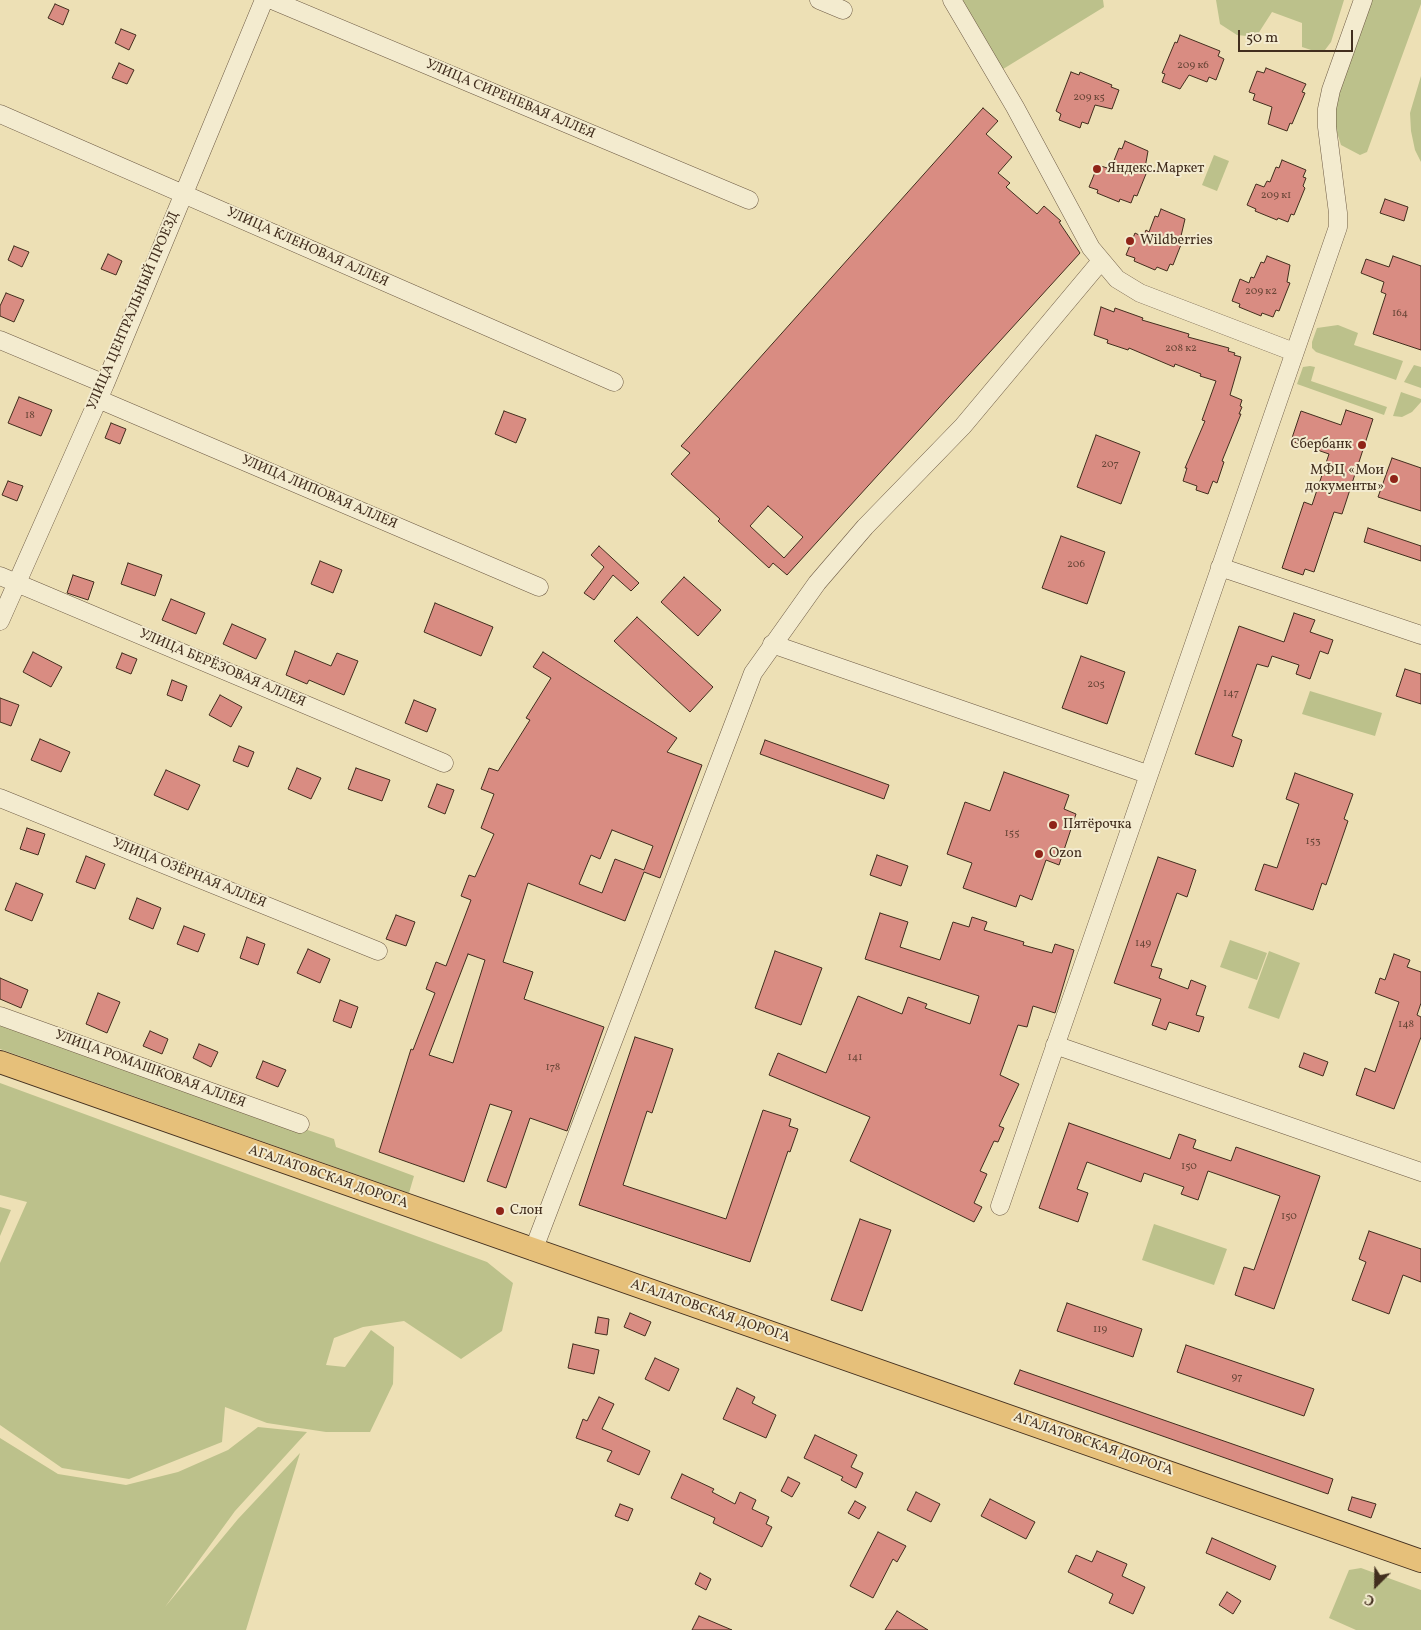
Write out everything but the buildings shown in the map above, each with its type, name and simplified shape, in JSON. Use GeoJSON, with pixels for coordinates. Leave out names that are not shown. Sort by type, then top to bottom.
{"type":"FeatureCollection","features":[{"type":"Feature","properties":{"kind":"main road","name":"АГАЛАТОВСКАЯ ДОРОГА"},"geometry":{"type":"LineString","coordinates":[[0,1062],[533,1251],[1421,1561]]}},
{"type":"Feature","properties":{"kind":"street","name":"УЛИЦА ЦЕНТРАЛЬНЫЙ ПРОЕЗД"},"geometry":{"type":"LineString","coordinates":[[0,621],[8,579],[102,391],[264,0]]}},
{"type":"Feature","properties":{"kind":"street","name":"УЛИЦА СИРЕНЕВАЯ АЛЛЕЯ"},"geometry":{"type":"LineString","coordinates":[[272,0],[749,200]]}},
{"type":"Feature","properties":{"kind":"street"},"geometry":{"type":"LineString","coordinates":[[819,0],[843,10]]}},
{"type":"Feature","properties":{"kind":"street"},"geometry":{"type":"LineString","coordinates":[[952,0],[1015,107],[1091,248],[1117,279],[1140,292],[1294,352]]}},
{"type":"Feature","properties":{"kind":"street"},"geometry":{"type":"LineString","coordinates":[[1000,1206],[1147,774],[1338,227],[1338,212],[1327,126],[1328,109],[1332,90],[1363,0]]}},
{"type":"Feature","properties":{"kind":"street","name":"УЛИЦА КЛЕНОВАЯ АЛЛЕЯ"},"geometry":{"type":"LineString","coordinates":[[0,114],[614,382]]}},
{"type":"Feature","properties":{"kind":"street"},"geometry":{"type":"LineString","coordinates":[[533,1251],[753,673],[817,583],[853,541],[963,426],[1101,261]]}},
{"type":"Feature","properties":{"kind":"street","name":"УЛИЦА ЛИПОВАЯ АЛЛЕЯ"},"geometry":{"type":"LineString","coordinates":[[0,340],[102,391],[539,587]]}},
{"type":"Feature","properties":{"kind":"street"},"geometry":{"type":"LineString","coordinates":[[1220,567],[1421,635]]}},
{"type":"Feature","properties":{"kind":"street","name":"УЛИЦА БЕРЁЗОВАЯ АЛЛЕЯ"},"geometry":{"type":"LineString","coordinates":[[8,579],[444,764]]}},
{"type":"Feature","properties":{"kind":"street"},"geometry":{"type":"LineString","coordinates":[[772,644],[1147,774]]}},
{"type":"Feature","properties":{"kind":"street","name":"УЛИЦА ОЗЁРНАЯ АЛЛЕЯ"},"geometry":{"type":"LineString","coordinates":[[0,798],[378,951]]}},
{"type":"Feature","properties":{"kind":"street","name":"УЛИЦА РОМАШКОВАЯ АЛЛЕЯ"},"geometry":{"type":"LineString","coordinates":[[0,1016],[300,1124]]}},
{"type":"Feature","properties":{"kind":"street"},"geometry":{"type":"LineString","coordinates":[[1055,1044],[1421,1172]]}},
{"type":"Feature","properties":{"kind":"green space"},"geometry":{"type":"Polygon","coordinates":[[[961,0],[1103,0],[1104,7],[995,74],[961,0]]]}},
{"type":"Feature","properties":{"kind":"green space"},"geometry":{"type":"Polygon","coordinates":[[[1216,0],[1344,0],[1331,42],[1325,50],[1317,52],[1302,47],[1302,23],[1272,12],[1256,37],[1237,35],[1220,24],[1216,0]]]}},
{"type":"Feature","properties":{"kind":"green space"},"geometry":{"type":"Polygon","coordinates":[[[1370,0],[1421,0],[1421,4],[1367,152],[1360,155],[1341,145],[1335,126],[1335,102],[1370,0]]]}},
{"type":"Feature","properties":{"kind":"green space"},"geometry":{"type":"Polygon","coordinates":[[[1421,76],[1421,162],[1415,150],[1410,113],[1421,76]]]}},
{"type":"Feature","properties":{"kind":"green space"},"geometry":{"type":"Polygon","coordinates":[[[1214,155],[1229,161],[1217,191],[1202,185],[1214,155]]]}},
{"type":"Feature","properties":{"kind":"green space"},"geometry":{"type":"Polygon","coordinates":[[[1338,325],[1358,333],[1354,345],[1403,361],[1396,380],[1316,352],[1312,348],[1312,342],[1317,328],[1338,325]]]}},
{"type":"Feature","properties":{"kind":"green space"},"geometry":{"type":"Polygon","coordinates":[[[1414,365],[1421,367],[1421,388],[1404,382],[1414,365]]]}},
{"type":"Feature","properties":{"kind":"green space"},"geometry":{"type":"Polygon","coordinates":[[[1303,367],[1315,367],[1311,381],[1387,407],[1384,415],[1297,384],[1303,367]]]}},
{"type":"Feature","properties":{"kind":"green space"},"geometry":{"type":"Polygon","coordinates":[[[1401,392],[1421,399],[1421,402],[1412,412],[1402,417],[1393,416],[1401,392]]]}},
{"type":"Feature","properties":{"kind":"green space"},"geometry":{"type":"Polygon","coordinates":[[[1310,691],[1382,713],[1375,736],[1302,714],[1310,691]]]}},
{"type":"Feature","properties":{"kind":"green space"},"geometry":{"type":"Polygon","coordinates":[[[1230,940],[1267,953],[1257,980],[1220,967],[1230,940]]]}},
{"type":"Feature","properties":{"kind":"green space"},"geometry":{"type":"Polygon","coordinates":[[[1269,951],[1300,963],[1279,1019],[1248,1008],[1269,951]]]}},
{"type":"Feature","properties":{"kind":"green space"},"geometry":{"type":"Polygon","coordinates":[[[0,1025],[334,1139],[336,1147],[414,1176],[409,1193],[0,1049],[0,1025]]]}},
{"type":"Feature","properties":{"kind":"green space"},"geometry":{"type":"Polygon","coordinates":[[[0,1083],[487,1262],[513,1283],[502,1331],[461,1359],[404,1321],[363,1327],[334,1338],[326,1365],[345,1367],[371,1330],[394,1347],[393,1384],[370,1432],[326,1432],[267,1423],[225,1407],[222,1442],[129,1479],[62,1468],[0,1425],[0,1263],[27,1202],[0,1195],[0,1083]]]}},
{"type":"Feature","properties":{"kind":"green space"},"geometry":{"type":"Polygon","coordinates":[[[0,1207],[11,1210],[0,1236],[0,1207]]]}},
{"type":"Feature","properties":{"kind":"green space"},"geometry":{"type":"Polygon","coordinates":[[[1154,1224],[1227,1249],[1214,1285],[1142,1260],[1154,1224]]]}},
{"type":"Feature","properties":{"kind":"green space"},"geometry":{"type":"Polygon","coordinates":[[[258,1427],[307,1432],[235,1511],[165,1607],[238,1519],[300,1453],[246,1630],[0,1630],[0,1438],[58,1474],[126,1485],[178,1472],[228,1450],[258,1427]]]}},
{"type":"Feature","properties":{"kind":"green space"},"geometry":{"type":"Polygon","coordinates":[[[1361,1568],[1421,1590],[1421,1630],[1356,1630],[1329,1618],[1349,1570],[1361,1568]]]}},
{"type":"Feature","properties":{"kind":"place","name":"Яндекс.Маркет"},"geometry":{"type":"Point","coordinates":[1097,169]}},
{"type":"Feature","properties":{"kind":"place","name":"Wildberries"},"geometry":{"type":"Point","coordinates":[1130,241]}},
{"type":"Feature","properties":{"kind":"place","name":"Сбербанк"},"geometry":{"type":"Point","coordinates":[1362,445]}},
{"type":"Feature","properties":{"kind":"place","name":"МФЦ «Мои документы»"},"geometry":{"type":"Point","coordinates":[1394,479]}},
{"type":"Feature","properties":{"kind":"place","name":"Пятёрочка"},"geometry":{"type":"Point","coordinates":[1053,825]}},
{"type":"Feature","properties":{"kind":"place","name":"Ozon"},"geometry":{"type":"Point","coordinates":[1039,854]}},
{"type":"Feature","properties":{"kind":"place","name":"Слон"},"geometry":{"type":"Point","coordinates":[500,1211]}}]}
